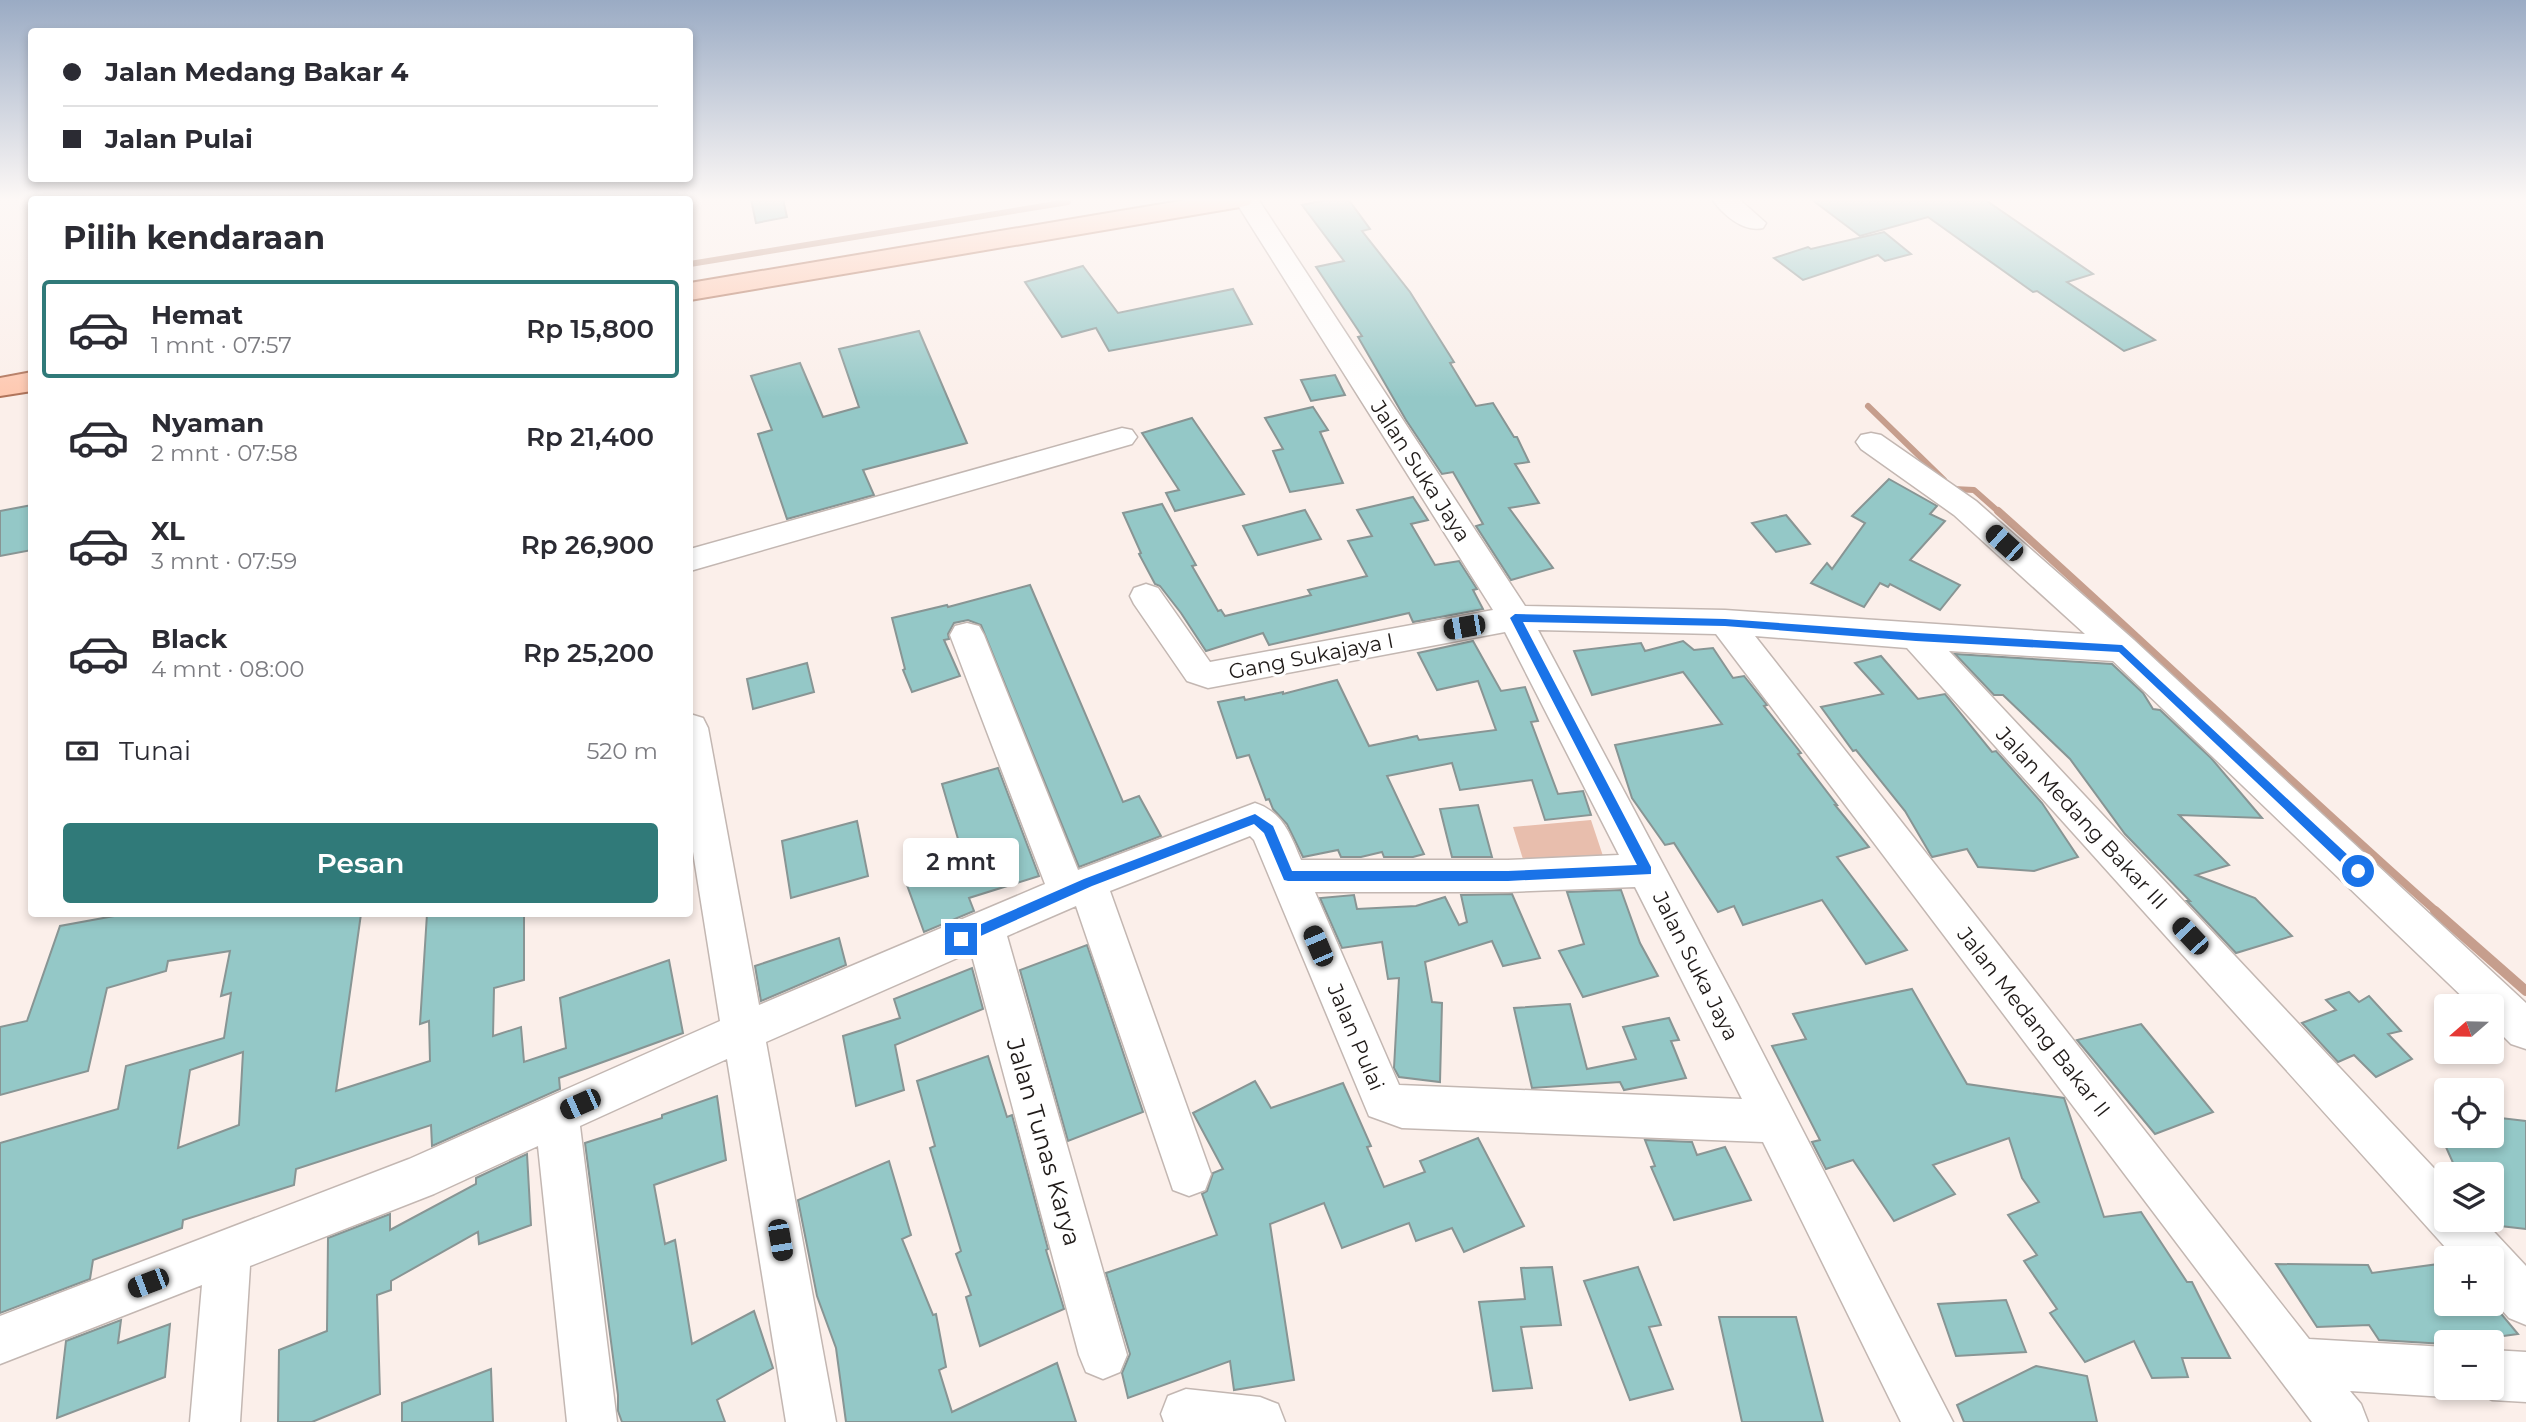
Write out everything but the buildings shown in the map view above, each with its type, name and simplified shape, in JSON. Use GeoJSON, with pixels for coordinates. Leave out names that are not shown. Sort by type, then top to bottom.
{"type":"FeatureCollection","features":[{"type":"Feature","properties":{"kind":"main road"},"geometry":{"type":"LineString","coordinates":[[693,274],[747,265]]}},
{"type":"Feature","properties":{"kind":"main road"},"geometry":{"type":"LineString","coordinates":[[693,291],[848,265]]}},
{"type":"Feature","properties":{"kind":"main road"},"geometry":{"type":"LineString","coordinates":[[0,387],[28,382]]}},
{"type":"Feature","properties":{"kind":"main road"},"geometry":{"type":"LineString","coordinates":[[0,408],[28,404]]}},
{"type":"Feature","properties":{"kind":"street","name":"Jalan Suka Jaya"},"geometry":{"type":"LineString","coordinates":[[1289,265],[1515,618],[1928,1422]]}},
{"type":"Feature","properties":{"kind":"street"},"geometry":{"type":"LineString","coordinates":[[693,559],[1122,438]]}},
{"type":"Feature","properties":{"kind":"street"},"geometry":{"type":"LineString","coordinates":[[1871,442],[1965,508],[2122,649],[2526,1030]]}},
{"type":"Feature","properties":{"kind":"street","name":"Gang Sukajaya I"},"geometry":{"type":"LineString","coordinates":[[1146,596],[1199,672],[1208,675],[1515,618]]}},
{"type":"Feature","properties":{"kind":"street"},"geometry":{"type":"LineString","coordinates":[[1515,618],[1725,622],[2122,649]]}},
{"type":"Feature","properties":{"kind":"street","name":"Jalan Medang Bakar II"},"geometry":{"type":"LineString","coordinates":[[1725,622],[2343,1422]]}},
{"type":"Feature","properties":{"kind":"street"},"geometry":{"type":"LineString","coordinates":[[967,635],[1078,887],[1189,1174]]}},
{"type":"Feature","properties":{"kind":"street","name":"Jalan Medang Bakar III"},"geometry":{"type":"LineString","coordinates":[[1916,637],[2434,1201]]}},
{"type":"Feature","properties":{"kind":"street"},"geometry":{"type":"LineString","coordinates":[[693,745],[811,1422]]}},
{"type":"Feature","properties":{"kind":"street","name":"Jalan Pulai"},"geometry":{"type":"LineString","coordinates":[[0,1340],[418,1178],[744,1031],[1078,887],[1255,818],[1269,830],[1384,1101],[1393,1105],[1773,1121]]}},
{"type":"Feature","properties":{"kind":"street"},"geometry":{"type":"LineString","coordinates":[[1288,876],[1508,876],[1646,870]]}},
{"type":"Feature","properties":{"kind":"street","name":"Jalan Tunas Karya"},"geometry":{"type":"LineString","coordinates":[[985,929],[1103,1354]]}},
{"type":"Feature","properties":{"kind":"street"},"geometry":{"type":"LineString","coordinates":[[557,1114],[592,1422]]}},
{"type":"Feature","properties":{"kind":"street"},"geometry":{"type":"LineString","coordinates":[[2462,1232],[2476,1246]]}},
{"type":"Feature","properties":{"kind":"street"},"geometry":{"type":"LineString","coordinates":[[215,1422],[228,1251]]}},
{"type":"Feature","properties":{"kind":"street"},"geometry":{"type":"LineString","coordinates":[[2504,1277],[2526,1301]]}},
{"type":"Feature","properties":{"kind":"street"},"geometry":{"type":"LineString","coordinates":[[2300,1363],[2434,1371]]}},
{"type":"Feature","properties":{"kind":"street"},"geometry":{"type":"LineString","coordinates":[[2504,1376],[2526,1377]]}},
{"type":"Feature","properties":{"kind":"street"},"geometry":{"type":"LineString","coordinates":[[1186,1414],[1260,1422]]}},
{"type":"Feature","properties":{"kind":"shaded area"},"geometry":{"type":"Polygon","coordinates":[[[1591,820],[1605,862],[1526,869],[1513,827],[1591,820]]]}},
{"type":"Feature","properties":{"kind":"waterway"},"geometry":{"type":"LineString","coordinates":[[1868,406],[1944,480]]}},
{"type":"Feature","properties":{"kind":"waterway"},"geometry":{"type":"LineString","coordinates":[[1953,489],[1974,490],[2000,513]]}},
{"type":"Feature","properties":{"kind":"waterway"},"geometry":{"type":"LineString","coordinates":[[1998,511],[2437,912]]}},
{"type":"Feature","properties":{"kind":"waterway"},"geometry":{"type":"LineString","coordinates":[[2435,911],[2526,991]]}},
{"type":"Feature","properties":{"kind":"route"},"geometry":{"type":"LineString","coordinates":[[961,939],[1088,883],[1255,818],[1262,821],[1269,830],[1288,876],[1508,876],[1646,870],[1515,618],[1725,622],[2122,649],[2358,871]]}}]}
